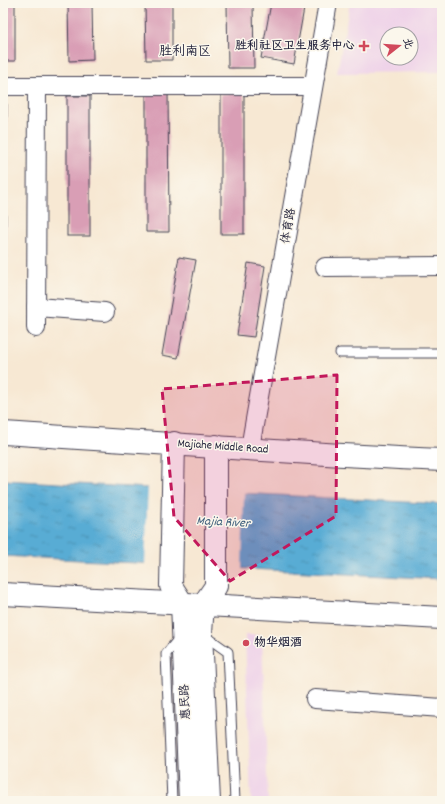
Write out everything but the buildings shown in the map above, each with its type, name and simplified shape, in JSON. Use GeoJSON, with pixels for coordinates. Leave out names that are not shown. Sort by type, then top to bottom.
{"type":"FeatureCollection","features":[{"type":"Feature","properties":{"kind":"street","name":"体育路"},"geometry":{"type":"LineString","coordinates":[[250,448],[328,3]]}},
{"type":"Feature","properties":{"kind":"street"},"geometry":{"type":"LineString","coordinates":[[3,86],[313,86]]}},
{"type":"Feature","properties":{"kind":"street"},"geometry":{"type":"LineString","coordinates":[[36,328],[37,86]]}},
{"type":"Feature","properties":{"kind":"street"},"geometry":{"type":"LineString","coordinates":[[325,267],[442,266]]}},
{"type":"Feature","properties":{"kind":"street"},"geometry":{"type":"LineString","coordinates":[[36,307],[105,312]]}},
{"type":"Feature","properties":{"kind":"street","name":"Majiahe Middle Road"},"geometry":{"type":"LineString","coordinates":[[3,433],[174,451],[216,452],[250,448],[298,454],[442,460]]}},
{"type":"Feature","properties":{"kind":"street","name":"惠民路"},"geometry":{"type":"LineString","coordinates":[[174,451],[185,598],[192,634],[209,801]]}},
{"type":"Feature","properties":{"kind":"street"},"geometry":{"type":"LineString","coordinates":[[185,598],[216,586],[216,452]]}},
{"type":"Feature","properties":{"kind":"street"},"geometry":{"type":"LineString","coordinates":[[3,594],[185,598],[442,618]]}},
{"type":"Feature","properties":{"kind":"street","name":"惠民路"},"geometry":{"type":"LineString","coordinates":[[190,801],[192,634]]}},
{"type":"Feature","properties":{"kind":"street"},"geometry":{"type":"LineString","coordinates":[[315,699],[442,708]]}},
{"type":"Feature","properties":{"kind":"lane"},"geometry":{"type":"LineString","coordinates":[[340,353],[442,353]]}},
{"type":"Feature","properties":{"kind":"lane"},"geometry":{"type":"LineString","coordinates":[[172,801],[166,654],[192,634],[228,652],[234,801]]}},
{"type":"Feature","properties":{"kind":"highlighted area"},"geometry":{"type":"Polygon","coordinates":[[[337,375],[336,516],[230,581],[174,517],[162,389],[337,375]]]}},
{"type":"Feature","properties":{"kind":"shaded area","name":"胜利社区卫生服务中心"},"geometry":{"type":"Polygon","coordinates":[[[350,3],[442,3],[442,72],[337,73],[350,3]]]}},
{"type":"Feature","properties":{"kind":"shaded area"},"geometry":{"type":"Polygon","coordinates":[[[245,635],[262,635],[268,801],[251,801],[245,635]]]}},
{"type":"Feature","properties":{"kind":"water","name":"Majia River"},"geometry":{"type":"Polygon","coordinates":[[[3,480],[442,504],[442,579],[3,556],[3,480]]]}},
{"type":"Feature","properties":{"kind":"pier"},"geometry":{"type":"Polygon","coordinates":[[[148,486],[244,491],[242,570],[145,565],[148,486]]]}},
{"type":"Feature","properties":{"kind":"place","name":"胜利社区卫生服务中心"},"geometry":{"type":"Point","coordinates":[364,46]}},
{"type":"Feature","properties":{"kind":"place","name":"物华烟酒"},"geometry":{"type":"Point","coordinates":[246,643]}},
{"type":"Feature","properties":{"kind":"district","name":"胜利南区"},"geometry":{"type":"Point","coordinates":[185,52]}}]}
